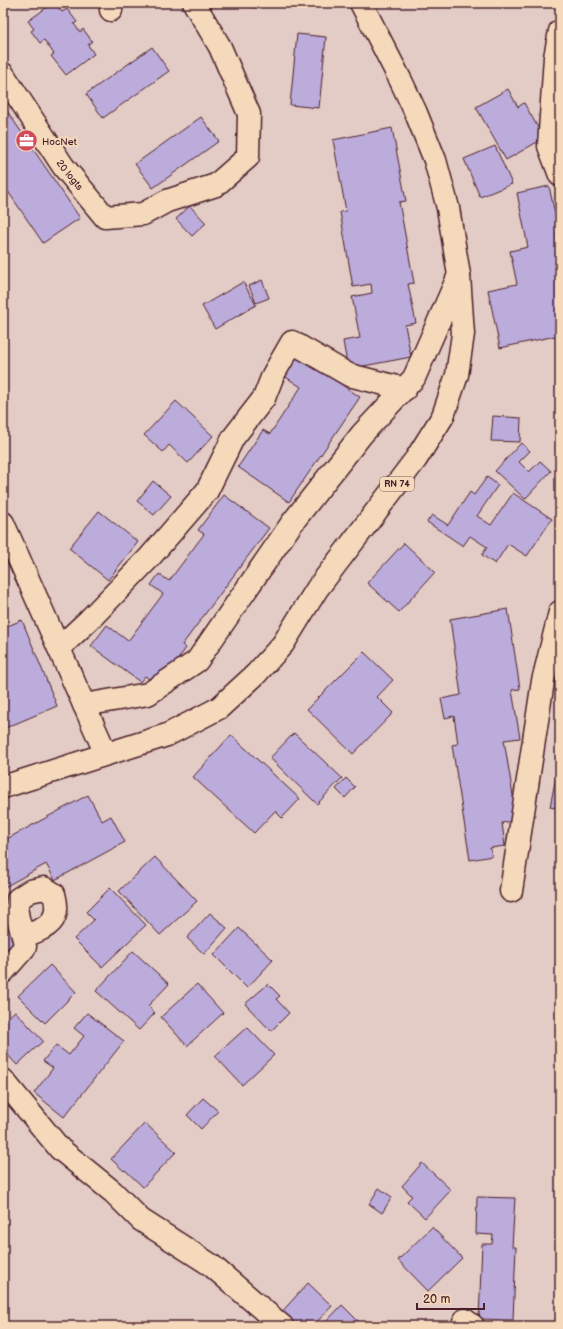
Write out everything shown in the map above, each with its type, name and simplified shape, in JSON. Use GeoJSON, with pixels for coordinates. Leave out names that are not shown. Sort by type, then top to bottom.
{"type":"FeatureCollection","features":[{"type":"Feature","properties":{"kind":"street","name":"20 logts"},"geometry":{"type":"LineString","coordinates":[[3,74],[63,166],[105,217],[143,214],[167,201],[216,185],[248,157],[249,114],[220,47],[194,3]]}},
{"type":"Feature","properties":{"kind":"street","name":"RN 74"},"geometry":{"type":"LineString","coordinates":[[9,783],[166,735],[219,708],[256,674],[283,644],[317,589],[416,460],[443,416],[457,375],[463,334],[459,275],[448,208],[435,160],[402,83],[361,3]]}},
{"type":"Feature","properties":{"kind":"street"},"geometry":{"type":"LineString","coordinates":[[560,32],[555,57],[556,91],[549,146],[560,175]]}},
{"type":"Feature","properties":{"kind":"street"},"geometry":{"type":"LineString","coordinates":[[84,705],[148,694],[197,661],[292,523],[362,434],[414,378],[459,275]]}},
{"type":"Feature","properties":{"kind":"street"},"geometry":{"type":"LineString","coordinates":[[59,648],[88,621],[149,558],[207,492],[233,438],[264,398],[273,375],[292,342],[349,375],[405,389]]}},
{"type":"Feature","properties":{"kind":"street"},"geometry":{"type":"LineString","coordinates":[[4,528],[106,754]]}},
{"type":"Feature","properties":{"kind":"street"},"geometry":{"type":"LineString","coordinates":[[511,891],[543,681],[560,612]]}},
{"type":"Feature","properties":{"kind":"street"},"geometry":{"type":"LineString","coordinates":[[3,972],[25,947],[24,936]]}},
{"type":"Feature","properties":{"kind":"street"},"geometry":{"type":"LineString","coordinates":[[3,1080],[60,1149],[113,1192],[141,1220],[211,1265],[282,1326]]}},
{"type":"Feature","properties":{"kind":"street"},"geometry":{"type":"LineString","coordinates":[[462,1326],[465,1320],[473,1326]]}},
{"type":"Feature","properties":{"kind":"building"},"geometry":{"type":"Polygon","coordinates":[[[53,3],[60,3],[61,5],[59,8],[62,12],[67,9],[77,22],[74,24],[80,32],[83,29],[92,41],[88,45],[94,54],[66,75],[51,56],[54,54],[44,40],[40,43],[31,31],[34,29],[28,21],[53,3]]]}},
{"type":"Feature","properties":{"kind":"building"},"geometry":{"type":"Polygon","coordinates":[[[229,3],[259,3],[258,8],[229,5],[229,3]]]}},
{"type":"Feature","properties":{"kind":"building"},"geometry":{"type":"Polygon","coordinates":[[[297,34],[326,37],[319,108],[290,105],[297,34]]]}},
{"type":"Feature","properties":{"kind":"building"},"geometry":{"type":"Polygon","coordinates":[[[152,47],[169,71],[103,118],[86,94],[152,47]]]}},
{"type":"Feature","properties":{"kind":"building"},"geometry":{"type":"Polygon","coordinates":[[[508,89],[518,107],[524,103],[544,138],[506,160],[476,107],[508,89]]]}},
{"type":"Feature","properties":{"kind":"building"},"geometry":{"type":"Polygon","coordinates":[[[3,105],[80,218],[43,243],[3,184],[3,105]]]}},
{"type":"Feature","properties":{"kind":"building"},"geometry":{"type":"Polygon","coordinates":[[[201,117],[219,141],[153,188],[135,164],[201,117]]]}},
{"type":"Feature","properties":{"kind":"building"},"geometry":{"type":"Polygon","coordinates":[[[392,128],[406,201],[399,202],[414,283],[408,284],[416,323],[405,325],[411,357],[348,369],[343,341],[360,338],[352,297],[372,293],[371,284],[353,287],[340,212],[346,211],[333,140],[392,128]]]}},
{"type":"Feature","properties":{"kind":"building"},"geometry":{"type":"Polygon","coordinates":[[[495,146],[512,184],[480,197],[464,159],[495,146]]]}},
{"type":"Feature","properties":{"kind":"building"},"geometry":{"type":"Polygon","coordinates":[[[549,186],[559,233],[556,234],[560,253],[560,335],[500,348],[488,290],[517,284],[510,251],[528,247],[517,193],[549,186]]]}},
{"type":"Feature","properties":{"kind":"building"},"geometry":{"type":"Polygon","coordinates":[[[190,206],[206,223],[192,236],[176,219],[190,206]]]}},
{"type":"Feature","properties":{"kind":"building"},"geometry":{"type":"Polygon","coordinates":[[[262,280],[269,298],[256,303],[249,286],[262,280]]]}},
{"type":"Feature","properties":{"kind":"building"},"geometry":{"type":"Polygon","coordinates":[[[243,282],[256,305],[215,329],[202,306],[243,282]]]}},
{"type":"Feature","properties":{"kind":"building"},"geometry":{"type":"Polygon","coordinates":[[[292,351],[360,397],[289,502],[238,467],[263,430],[270,434],[301,387],[278,372],[292,351]]]}},
{"type":"Feature","properties":{"kind":"building"},"geometry":{"type":"Polygon","coordinates":[[[176,401],[213,436],[188,463],[169,445],[163,452],[144,435],[176,401]]]}},
{"type":"Feature","properties":{"kind":"building"},"geometry":{"type":"Polygon","coordinates":[[[493,416],[521,418],[520,442],[491,441],[493,416]]]}},
{"type":"Feature","properties":{"kind":"building"},"geometry":{"type":"Polygon","coordinates":[[[521,443],[530,451],[519,462],[529,472],[540,461],[551,471],[525,499],[495,471],[521,443]]]}},
{"type":"Feature","properties":{"kind":"building"},"geometry":{"type":"Polygon","coordinates":[[[487,477],[498,485],[477,516],[491,525],[513,493],[552,519],[527,556],[508,544],[495,564],[482,555],[487,547],[470,536],[463,546],[427,522],[432,515],[448,525],[470,492],[474,495],[487,477]]]}},
{"type":"Feature","properties":{"kind":"building"},"geometry":{"type":"Polygon","coordinates":[[[153,481],[171,496],[154,515],[137,501],[153,481]]]}},
{"type":"Feature","properties":{"kind":"building"},"geometry":{"type":"Polygon","coordinates":[[[224,495],[269,528],[182,645],[186,648],[159,686],[145,676],[140,682],[91,646],[107,625],[128,641],[163,594],[151,585],[159,574],[169,581],[204,534],[198,530],[224,495]]]}},
{"type":"Feature","properties":{"kind":"building"},"geometry":{"type":"Polygon","coordinates":[[[99,511],[138,542],[108,580],[69,548],[99,511]]]}},
{"type":"Feature","properties":{"kind":"building"},"geometry":{"type":"Polygon","coordinates":[[[404,543],[435,572],[399,612],[367,583],[404,543]]]}},
{"type":"Feature","properties":{"kind":"building"},"geometry":{"type":"Polygon","coordinates":[[[508,609],[520,689],[512,690],[520,738],[504,740],[517,820],[502,823],[505,846],[490,848],[492,856],[470,860],[452,745],[458,744],[454,716],[445,718],[441,699],[461,695],[450,619],[508,609]]]}},
{"type":"Feature","properties":{"kind":"building"},"geometry":{"type":"Polygon","coordinates":[[[22,620],[57,706],[3,729],[3,628],[22,620]]]}},
{"type":"Feature","properties":{"kind":"building"},"geometry":{"type":"Polygon","coordinates":[[[364,652],[393,680],[377,697],[393,713],[353,754],[307,709],[364,652]]]}},
{"type":"Feature","properties":{"kind":"building"},"geometry":{"type":"Polygon","coordinates":[[[294,733],[342,778],[317,804],[270,758],[294,733]]]}},
{"type":"Feature","properties":{"kind":"building"},"geometry":{"type":"Polygon","coordinates":[[[231,735],[300,799],[282,818],[275,811],[254,833],[193,777],[231,735]]]}},
{"type":"Feature","properties":{"kind":"building"},"geometry":{"type":"Polygon","coordinates":[[[557,771],[560,771],[560,809],[550,807],[557,771]]]}},
{"type":"Feature","properties":{"kind":"building"},"geometry":{"type":"Polygon","coordinates":[[[346,778],[355,787],[345,798],[336,789],[346,778]]]}},
{"type":"Feature","properties":{"kind":"building"},"geometry":{"type":"Polygon","coordinates":[[[88,795],[102,821],[111,816],[125,842],[55,880],[46,864],[3,888],[3,841],[88,795]]]}},
{"type":"Feature","properties":{"kind":"building"},"geometry":{"type":"Polygon","coordinates":[[[155,857],[197,901],[160,935],[119,891],[155,857]]]}},
{"type":"Feature","properties":{"kind":"building"},"geometry":{"type":"Polygon","coordinates":[[[110,888],[146,925],[102,967],[74,939],[94,920],[86,912],[110,888]]]}},
{"type":"Feature","properties":{"kind":"building"},"geometry":{"type":"Polygon","coordinates":[[[3,911],[21,944],[3,954],[3,911]]]}},
{"type":"Feature","properties":{"kind":"building"},"geometry":{"type":"Polygon","coordinates":[[[210,913],[227,928],[204,954],[187,938],[210,913]]]}},
{"type":"Feature","properties":{"kind":"building"},"geometry":{"type":"Polygon","coordinates":[[[239,928],[273,960],[247,988],[214,955],[239,928]]]}},
{"type":"Feature","properties":{"kind":"building"},"geometry":{"type":"Polygon","coordinates":[[[133,951],[169,984],[148,1006],[155,1013],[139,1030],[96,991],[133,951]]]}},
{"type":"Feature","properties":{"kind":"building"},"geometry":{"type":"Polygon","coordinates":[[[50,965],[76,992],[45,1023],[18,996],[50,965]]]}},
{"type":"Feature","properties":{"kind":"building"},"geometry":{"type":"Polygon","coordinates":[[[197,984],[223,1013],[187,1046],[161,1017],[197,984]]]}},
{"type":"Feature","properties":{"kind":"building"},"geometry":{"type":"Polygon","coordinates":[[[268,984],[280,996],[276,999],[289,1013],[271,1031],[245,1004],[268,984]]]}},
{"type":"Feature","properties":{"kind":"building"},"geometry":{"type":"Polygon","coordinates":[[[15,1011],[43,1041],[17,1065],[3,1050],[3,1022],[15,1011]]]}},
{"type":"Feature","properties":{"kind":"building"},"geometry":{"type":"Polygon","coordinates":[[[87,1013],[124,1041],[64,1117],[34,1093],[53,1068],[43,1061],[56,1045],[69,1055],[84,1036],[74,1028],[87,1013]]]}},
{"type":"Feature","properties":{"kind":"building"},"geometry":{"type":"Polygon","coordinates":[[[247,1027],[274,1055],[242,1085],[215,1056],[247,1027]]]}},
{"type":"Feature","properties":{"kind":"building"},"geometry":{"type":"Polygon","coordinates":[[[203,1098],[218,1111],[201,1129],[187,1115],[203,1098]]]}},
{"type":"Feature","properties":{"kind":"building"},"geometry":{"type":"Polygon","coordinates":[[[145,1123],[176,1152],[143,1187],[111,1159],[145,1123]]]}},
{"type":"Feature","properties":{"kind":"building"},"geometry":{"type":"Polygon","coordinates":[[[422,1163],[451,1190],[425,1218],[407,1201],[412,1196],[402,1186],[422,1163]]]}},
{"type":"Feature","properties":{"kind":"building"},"geometry":{"type":"Polygon","coordinates":[[[379,1188],[392,1197],[382,1213],[369,1204],[379,1188]]]}},
{"type":"Feature","properties":{"kind":"building"},"geometry":{"type":"Polygon","coordinates":[[[477,1197],[515,1198],[512,1247],[516,1247],[513,1320],[479,1319],[482,1244],[492,1244],[493,1235],[476,1234],[477,1197]]]}},
{"type":"Feature","properties":{"kind":"building"},"geometry":{"type":"Polygon","coordinates":[[[432,1227],[462,1258],[428,1291],[398,1260],[432,1227]]]}},
{"type":"Feature","properties":{"kind":"building"},"geometry":{"type":"Polygon","coordinates":[[[308,1283],[332,1306],[313,1326],[292,1326],[279,1315],[308,1283]]]}},
{"type":"Feature","properties":{"kind":"building"},"geometry":{"type":"Polygon","coordinates":[[[342,1305],[363,1326],[322,1326],[342,1305]]]}},
{"type":"Feature","properties":{"kind":"place","name":"HocNet"},"geometry":{"type":"Point","coordinates":[26,141]}}]}
